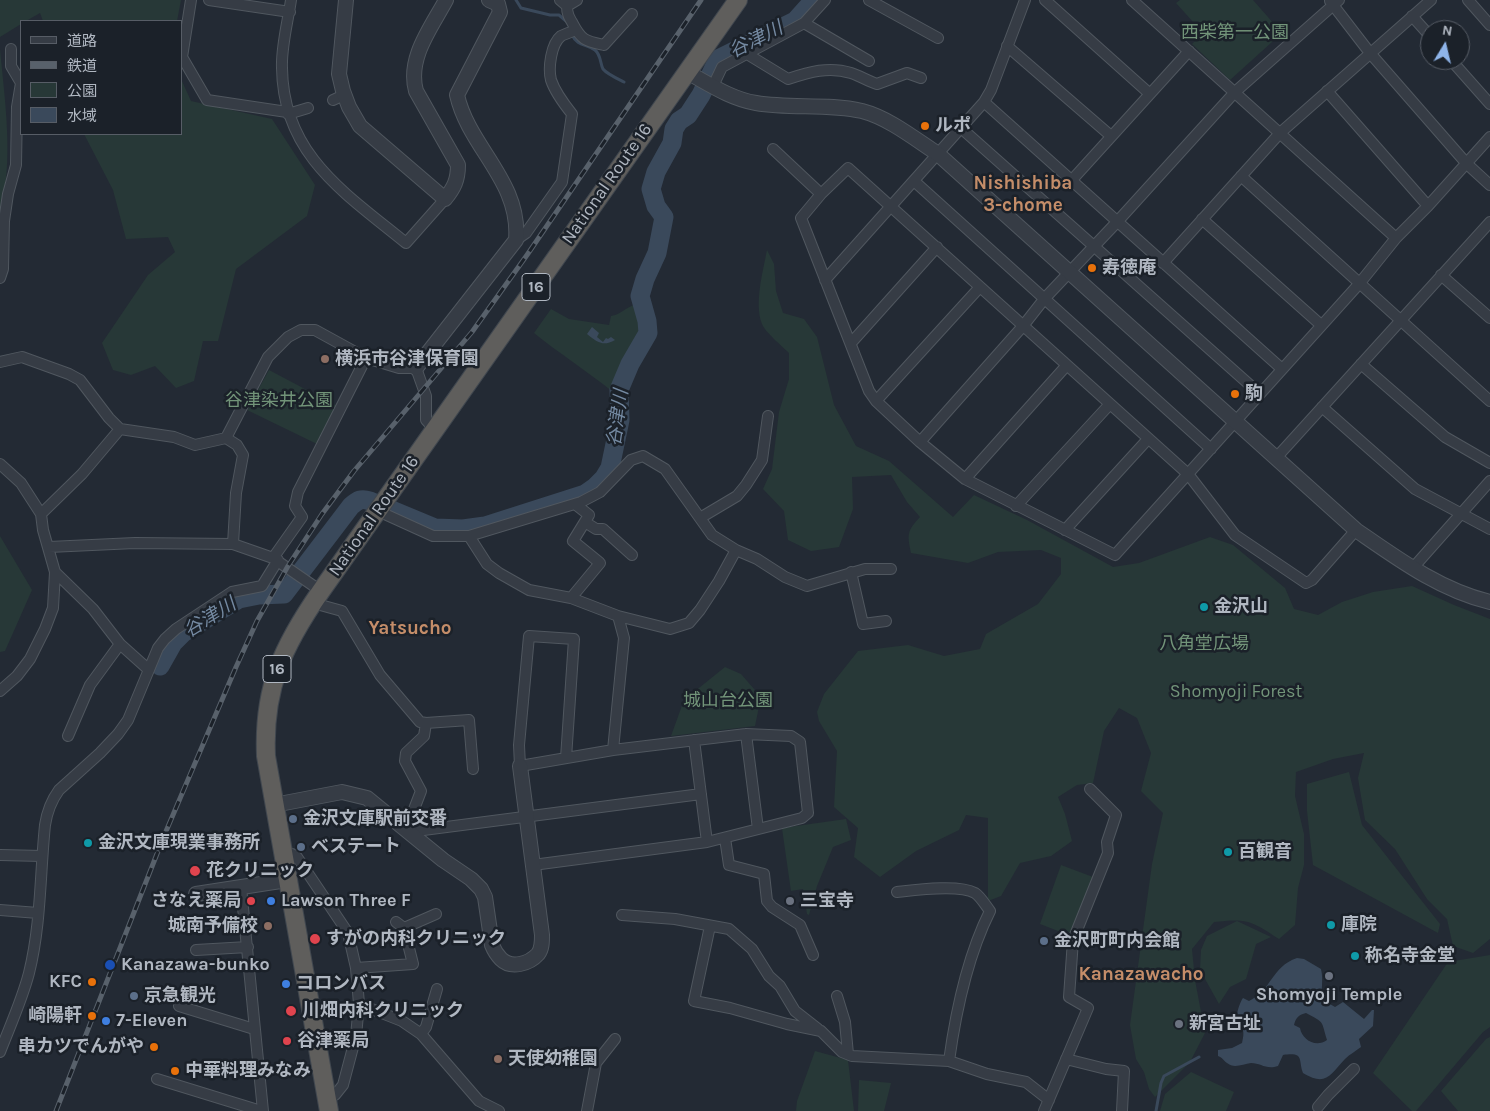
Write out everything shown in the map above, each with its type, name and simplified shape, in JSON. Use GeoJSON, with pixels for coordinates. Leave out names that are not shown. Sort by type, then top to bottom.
{"type":"FeatureCollection","features":[{"type":"Feature","properties":{"kind":"highway","name":"National Route 16"},"geometry":{"type":"LineString","coordinates":[[328,1104],[266,756],[272,690],[280,662],[286,648],[317,597],[738,0]]}},
{"type":"Feature","properties":{"kind":"street"},"geometry":{"type":"LineString","coordinates":[[191,0],[182,57],[207,100],[287,113],[308,108]]}},
{"type":"Feature","properties":{"kind":"street"},"geometry":{"type":"LineString","coordinates":[[209,0],[290,12]]}},
{"type":"Feature","properties":{"kind":"street"},"geometry":{"type":"LineString","coordinates":[[291,0],[282,66],[287,113],[311,158],[321,170],[332,182],[406,243],[453,189],[458,178],[458,165],[416,91],[413,80],[417,55],[446,0]]}},
{"type":"Feature","properties":{"kind":"street"},"geometry":{"type":"LineString","coordinates":[[346,0],[339,74],[339,97],[360,126],[444,199]]}},
{"type":"Feature","properties":{"kind":"street"},"geometry":{"type":"LineString","coordinates":[[489,0],[498,4],[500,12],[457,95],[469,126],[508,191],[516,217],[516,240]]}},
{"type":"Feature","properties":{"kind":"street"},"geometry":{"type":"LineString","coordinates":[[577,0],[564,3],[567,13],[578,36],[590,42],[604,45],[632,14]]}},
{"type":"Feature","properties":{"kind":"street"},"geometry":{"type":"LineString","coordinates":[[709,84],[722,67],[804,23],[825,0]]}},
{"type":"Feature","properties":{"kind":"street"},"geometry":{"type":"LineString","coordinates":[[869,0],[938,38]]}},
{"type":"Feature","properties":{"kind":"street"},"geometry":{"type":"LineString","coordinates":[[825,280],[984,102],[991,90],[1025,0]]}},
{"type":"Feature","properties":{"kind":"street"},"geometry":{"type":"LineString","coordinates":[[1045,0],[1150,94]]}},
{"type":"Feature","properties":{"kind":"street"},"geometry":{"type":"LineString","coordinates":[[1132,0],[1396,238]]}},
{"type":"Feature","properties":{"kind":"street"},"geometry":{"type":"LineString","coordinates":[[1163,263],[1280,133],[1432,0]]}},
{"type":"Feature","properties":{"kind":"street"},"geometry":{"type":"LineString","coordinates":[[1468,0],[1490,25]]}},
{"type":"Feature","properties":{"kind":"street"},"geometry":{"type":"LineString","coordinates":[[920,442],[1024,326],[1045,298],[1235,92],[1333,2],[1370,53],[1467,164],[1490,185]]}},
{"type":"Feature","properties":{"kind":"street"},"geometry":{"type":"LineString","coordinates":[[1412,16],[1420,25]]}},
{"type":"Feature","properties":{"kind":"street"},"geometry":{"type":"LineString","coordinates":[[804,23],[869,61]]}},
{"type":"Feature","properties":{"kind":"street"},"geometry":{"type":"LineString","coordinates":[[416,368],[516,240],[526,233],[562,182],[572,114],[563,102],[551,79],[551,56],[553,46],[561,37],[576,30]]}},
{"type":"Feature","properties":{"kind":"street"},"geometry":{"type":"LineString","coordinates":[[1007,46],[1111,136]]}},
{"type":"Feature","properties":{"kind":"street"},"geometry":{"type":"LineString","coordinates":[[11,49],[11,66],[20,81]]}},
{"type":"Feature","properties":{"kind":"street"},"geometry":{"type":"LineString","coordinates":[[1071,181],[1189,51]]}},
{"type":"Feature","properties":{"kind":"street"},"geometry":{"type":"LineString","coordinates":[[746,54],[788,79],[814,70],[851,73],[877,84],[907,73],[920,78]]}},
{"type":"Feature","properties":{"kind":"street"},"geometry":{"type":"LineString","coordinates":[[1460,70],[1490,104]]}},
{"type":"Feature","properties":{"kind":"street"},"geometry":{"type":"LineString","coordinates":[[687,72],[736,98],[756,103],[834,107],[864,112],[889,122],[938,154],[1356,530],[1412,568],[1468,596],[1490,602]]}},
{"type":"Feature","properties":{"kind":"street"},"geometry":{"type":"LineString","coordinates":[[0,278],[3,269],[4,221],[8,194],[16,164],[20,91]]}},
{"type":"Feature","properties":{"kind":"street"},"geometry":{"type":"LineString","coordinates":[[1327,91],[1428,206]]}},
{"type":"Feature","properties":{"kind":"street"},"geometry":{"type":"LineString","coordinates":[[984,102],[1282,369]]}},
{"type":"Feature","properties":{"kind":"street"},"geometry":{"type":"LineString","coordinates":[[961,128],[1260,394]]}},
{"type":"Feature","properties":{"kind":"street"},"geometry":{"type":"LineString","coordinates":[[1356,530],[1312,580],[1306,583],[1235,535],[1188,474],[848,168],[821,194],[801,218],[869,391],[876,401],[920,442],[965,479],[1115,555],[1188,474],[1236,423],[1321,325],[1360,284],[1396,238],[1428,206],[1490,137]]}},
{"type":"Feature","properties":{"kind":"street"},"geometry":{"type":"LineString","coordinates":[[772,149],[821,194]]}},
{"type":"Feature","properties":{"kind":"street"},"geometry":{"type":"LineString","coordinates":[[1240,176],[1490,401]]}},
{"type":"Feature","properties":{"kind":"street"},"geometry":{"type":"LineString","coordinates":[[914,181],[1212,449]]}},
{"type":"Feature","properties":{"kind":"street"},"geometry":{"type":"LineString","coordinates":[[1202,219],[1321,325]]}},
{"type":"Feature","properties":{"kind":"street"},"geometry":{"type":"LineString","coordinates":[[1276,458],[1490,222]]}},
{"type":"Feature","properties":{"kind":"street"},"geometry":{"type":"LineString","coordinates":[[851,343],[936,247]]}},
{"type":"Feature","properties":{"kind":"street"},"geometry":{"type":"LineString","coordinates":[[1441,275],[1488,312]]}},
{"type":"Feature","properties":{"kind":"street"},"geometry":{"type":"LineString","coordinates":[[876,401],[980,287]]}},
{"type":"Feature","properties":{"kind":"street"},"geometry":{"type":"LineString","coordinates":[[226,438],[268,357],[288,337],[301,330],[315,330],[366,358],[399,368],[416,368]]}},
{"type":"Feature","properties":{"kind":"street"},"geometry":{"type":"LineString","coordinates":[[0,362],[22,357],[70,374],[80,380],[109,418],[120,429],[174,437],[195,445],[226,438],[237,445],[243,455],[236,493],[233,544]]}},
{"type":"Feature","properties":{"kind":"street"},"geometry":{"type":"LineString","coordinates":[[0,1052],[30,971],[38,913],[47,814],[54,798],[59,790],[118,734],[132,711],[158,648],[164,639],[176,628],[232,592],[262,586],[275,559],[302,517],[295,506],[298,492],[366,358]]}},
{"type":"Feature","properties":{"kind":"street"},"geometry":{"type":"LineString","coordinates":[[1361,364],[1445,438],[1490,463]]}},
{"type":"Feature","properties":{"kind":"street"},"geometry":{"type":"LineString","coordinates":[[965,479],[1067,365]]}},
{"type":"Feature","properties":{"kind":"street"},"geometry":{"type":"LineString","coordinates":[[416,368],[426,396],[426,420],[435,430]]}},
{"type":"Feature","properties":{"kind":"street"},"geometry":{"type":"LineString","coordinates":[[1016,506],[1110,404]]}},
{"type":"Feature","properties":{"kind":"street"},"geometry":{"type":"LineString","coordinates":[[1322,407],[1415,489],[1490,529]]}},
{"type":"Feature","properties":{"kind":"street"},"geometry":{"type":"LineString","coordinates":[[700,518],[737,496],[746,485],[762,460],[768,416]]}},
{"type":"Feature","properties":{"kind":"street"},"geometry":{"type":"LineString","coordinates":[[42,514],[82,474],[120,429]]}},
{"type":"Feature","properties":{"kind":"street"},"geometry":{"type":"LineString","coordinates":[[1065,530],[1148,439]]}},
{"type":"Feature","properties":{"kind":"street"},"geometry":{"type":"LineString","coordinates":[[380,507],[433,536],[469,536],[575,504],[600,492],[631,460],[643,456],[665,469],[712,534],[736,550],[756,559],[785,577],[807,586],[865,569],[890,569]]}},
{"type":"Feature","properties":{"kind":"street"},"geometry":{"type":"LineString","coordinates":[[0,464],[21,483],[42,514],[43,530],[55,572],[53,608],[46,629],[30,659],[17,676],[0,691]]}},
{"type":"Feature","properties":{"kind":"street"},"geometry":{"type":"LineString","coordinates":[[1412,568],[1490,481]]}},
{"type":"Feature","properties":{"kind":"street"},"geometry":{"type":"LineString","coordinates":[[571,598],[600,563],[573,541],[589,515],[575,504]]}},
{"type":"Feature","properties":{"kind":"street"},"geometry":{"type":"LineString","coordinates":[[585,522],[596,529],[602,529],[632,555]]}},
{"type":"Feature","properties":{"kind":"street"},"geometry":{"type":"LineString","coordinates":[[469,536],[487,564],[529,590],[571,598],[618,616],[670,629],[689,623],[710,596],[736,550]]}},
{"type":"Feature","properties":{"kind":"street"},"geometry":{"type":"LineString","coordinates":[[49,547],[135,543],[233,544],[275,559],[303,578],[317,597],[342,611],[380,675],[420,722],[469,720],[473,769]]}},
{"type":"Feature","properties":{"kind":"street"},"geometry":{"type":"LineString","coordinates":[[55,572],[93,608],[120,644],[149,670]]}},
{"type":"Feature","properties":{"kind":"street"},"geometry":{"type":"LineString","coordinates":[[851,572],[863,624],[886,621]]}},
{"type":"Feature","properties":{"kind":"street"},"geometry":{"type":"LineString","coordinates":[[613,750],[624,638],[618,616]]}},
{"type":"Feature","properties":{"kind":"street"},"geometry":{"type":"LineString","coordinates":[[274,805],[342,792],[367,798],[471,879],[485,897],[492,945],[502,960],[509,964],[525,963],[538,954],[542,935],[526,816],[519,745],[529,636],[574,639],[566,758]]}},
{"type":"Feature","properties":{"kind":"street"},"geometry":{"type":"LineString","coordinates":[[68,736],[90,685],[120,644]]}},
{"type":"Feature","properties":{"kind":"street"},"geometry":{"type":"LineString","coordinates":[[407,831],[422,791],[405,761],[406,753],[424,736],[426,723]]}},
{"type":"Feature","properties":{"kind":"street"},"geometry":{"type":"LineString","coordinates":[[520,766],[613,750],[746,734],[791,736],[800,742],[808,812],[802,818],[707,842],[533,865]]}},
{"type":"Feature","properties":{"kind":"street"},"geometry":{"type":"LineString","coordinates":[[746,734],[758,829]]}},
{"type":"Feature","properties":{"kind":"street"},"geometry":{"type":"LineString","coordinates":[[694,740],[707,842]]}},
{"type":"Feature","properties":{"kind":"street"},"geometry":{"type":"LineString","coordinates":[[1044,1111],[1088,1008],[1069,997],[1073,940],[1108,853],[1107,842],[1116,815],[1090,789]]}},
{"type":"Feature","properties":{"kind":"street"},"geometry":{"type":"LineString","coordinates":[[407,831],[701,794]]}},
{"type":"Feature","properties":{"kind":"street"},"geometry":{"type":"LineString","coordinates":[[725,838],[729,865],[764,874],[767,901],[800,925],[813,955]]}},
{"type":"Feature","properties":{"kind":"street"},"geometry":{"type":"LineString","coordinates":[[283,856],[292,854],[297,857],[348,934],[356,968],[359,1004],[356,1036],[343,1085],[328,1104]]}},
{"type":"Feature","properties":{"kind":"street"},"geometry":{"type":"LineString","coordinates":[[0,855],[42,856]]}},
{"type":"Feature","properties":{"kind":"street"},"geometry":{"type":"LineString","coordinates":[[196,894],[287,880]]}},
{"type":"Feature","properties":{"kind":"street"},"geometry":{"type":"LineString","coordinates":[[157,1079],[262,1111],[241,887]]}},
{"type":"Feature","properties":{"kind":"street"},"geometry":{"type":"LineString","coordinates":[[897,892],[931,888],[964,890],[974,893],[990,912],[979,933],[955,1019],[949,1061]]}},
{"type":"Feature","properties":{"kind":"street"},"geometry":{"type":"LineString","coordinates":[[0,910],[38,913]]}},
{"type":"Feature","properties":{"kind":"street"},"geometry":{"type":"LineString","coordinates":[[356,968],[413,964],[400,925],[436,914]]}},
{"type":"Feature","properties":{"kind":"street"},"geometry":{"type":"LineString","coordinates":[[622,915],[676,919],[729,929],[752,949],[769,976],[780,986],[795,1011],[821,1031],[842,1052],[856,1057],[949,1061],[987,1074],[1026,1082],[1048,1100]]}},
{"type":"Feature","properties":{"kind":"street"},"geometry":{"type":"LineString","coordinates":[[710,926],[694,1001],[821,1031]]}},
{"type":"Feature","properties":{"kind":"street"},"geometry":{"type":"LineString","coordinates":[[196,950],[248,947]]}},
{"type":"Feature","properties":{"kind":"street"},"geometry":{"type":"LineString","coordinates":[[421,1034],[426,1027],[437,989]]}},
{"type":"Feature","properties":{"kind":"street"},"geometry":{"type":"LineString","coordinates":[[837,996],[845,1022],[848,1054]]}},
{"type":"Feature","properties":{"kind":"street"},"geometry":{"type":"LineString","coordinates":[[359,1004],[402,1020],[421,1034],[479,1100],[498,1111]]}},
{"type":"Feature","properties":{"kind":"street"},"geometry":{"type":"LineString","coordinates":[[179,1006],[254,1028]]}},
{"type":"Feature","properties":{"kind":"street"},"geometry":{"type":"LineString","coordinates":[[587,1111],[596,1063],[615,1039]]}},
{"type":"Feature","properties":{"kind":"street"},"geometry":{"type":"LineString","coordinates":[[1066,1059],[1106,1070],[1124,1071],[1122,1111]]}},
{"type":"Feature","properties":{"kind":"street"},"geometry":{"type":"LineString","coordinates":[[1318,1107],[1354,1069]]}},
{"type":"Feature","properties":{"kind":"green space"},"geometry":{"type":"Polygon","coordinates":[[[0,0],[181,0],[177,20],[43,20],[40,13],[28,20],[20,20],[20,25],[0,37],[0,0]]]}},
{"type":"Feature","properties":{"kind":"green space","name":"西柴第一公園"},"geometry":{"type":"Polygon","coordinates":[[[1180,0],[1253,0],[1282,33],[1230,80],[1192,44],[1203,33],[1176,3],[1180,0]]]}},
{"type":"Feature","properties":{"kind":"green space"},"geometry":{"type":"Polygon","coordinates":[[[0,49],[6,111],[7,173],[0,213],[0,49]]]}},
{"type":"Feature","properties":{"kind":"green space"},"geometry":{"type":"Polygon","coordinates":[[[182,81],[191,101],[272,119],[315,185],[307,216],[236,269],[218,341],[203,341],[194,381],[176,388],[155,366],[131,375],[113,370],[102,343],[148,275],[175,252],[168,237],[126,239],[113,190],[85,135],[182,135],[182,81]]]}},
{"type":"Feature","properties":{"kind":"green space","name":"Shomyoji Forest"},"geometry":{"type":"Polygon","coordinates":[[[767,250],[774,264],[776,291],[783,313],[804,319],[817,337],[834,405],[856,446],[889,461],[953,517],[974,495],[1027,520],[1113,567],[1139,563],[1210,537],[1233,545],[1285,588],[1294,609],[1318,615],[1342,602],[1373,592],[1412,586],[1490,619],[1490,939],[1473,953],[1453,946],[1447,919],[1427,899],[1395,849],[1365,820],[1358,778],[1364,753],[1333,759],[1296,772],[1295,796],[1304,834],[1304,865],[1298,888],[1295,925],[1279,939],[1249,922],[1234,920],[1214,922],[1192,949],[1195,980],[1205,1033],[1190,1062],[1155,1097],[1149,1089],[1144,1072],[1136,1059],[1130,1025],[1152,864],[1163,813],[1141,791],[1151,753],[1137,718],[1119,708],[1104,731],[1093,783],[1077,785],[1058,797],[1065,814],[1072,841],[1051,856],[1020,863],[1001,896],[988,901],[988,818],[966,815],[959,830],[916,851],[880,877],[854,857],[858,828],[834,807],[837,751],[819,721],[817,712],[824,694],[858,651],[908,645],[944,656],[980,649],[986,634],[1038,604],[1061,574],[1061,558],[1041,550],[998,552],[968,563],[911,553],[909,533],[920,517],[907,502],[891,475],[852,477],[853,509],[839,547],[811,551],[788,540],[784,511],[763,489],[772,469],[779,412],[789,379],[789,353],[766,331],[760,316],[760,287],[767,250]]]}},
{"type":"Feature","properties":{"kind":"green space"},"geometry":{"type":"Polygon","coordinates":[[[637,304],[645,333],[626,364],[613,392],[534,333],[551,309],[569,319],[609,325],[611,316],[637,304]]]}},
{"type":"Feature","properties":{"kind":"green space","name":"谷津染井公園"},"geometry":{"type":"Polygon","coordinates":[[[269,370],[337,406],[317,444],[247,410],[269,370]]]}},
{"type":"Feature","properties":{"kind":"green space"},"geometry":{"type":"Polygon","coordinates":[[[0,536],[32,590],[5,651],[0,652],[0,536]]]}},
{"type":"Feature","properties":{"kind":"green space","name":"城山台公園"},"geometry":{"type":"Polygon","coordinates":[[[725,667],[741,674],[761,697],[755,726],[671,736],[684,700],[725,667]]]}},
{"type":"Feature","properties":{"kind":"green space"},"geometry":{"type":"Polygon","coordinates":[[[1349,772],[1362,825],[1440,924],[1438,933],[1313,865],[1307,811],[1307,784],[1349,772]]]}},
{"type":"Feature","properties":{"kind":"green space"},"geometry":{"type":"Polygon","coordinates":[[[846,819],[851,840],[833,847],[817,886],[809,915],[807,914],[803,889],[791,891],[782,828],[846,819]]]}},
{"type":"Feature","properties":{"kind":"green space"},"geometry":{"type":"Polygon","coordinates":[[[1061,865],[1093,877],[1071,936],[1040,924],[1061,865]]]}},
{"type":"Feature","properties":{"kind":"green space"},"geometry":{"type":"Polygon","coordinates":[[[1237,921],[1271,937],[1256,944],[1246,979],[1230,987],[1219,1004],[1200,970],[1201,950],[1207,936],[1237,921]]]}},
{"type":"Feature","properties":{"kind":"green space"},"geometry":{"type":"Polygon","coordinates":[[[1490,955],[1490,1027],[1483,1032],[1416,1111],[1412,1111],[1373,1073],[1448,962],[1490,955]]]}},
{"type":"Feature","properties":{"kind":"green space"},"geometry":{"type":"Polygon","coordinates":[[[1490,1037],[1490,1111],[1458,1111],[1441,1091],[1486,1039],[1490,1037]]]}},
{"type":"Feature","properties":{"kind":"green space"},"geometry":{"type":"Polygon","coordinates":[[[815,1051],[848,1060],[854,1111],[796,1111],[797,1101],[815,1051]]]}},
{"type":"Feature","properties":{"kind":"green space"},"geometry":{"type":"Polygon","coordinates":[[[1191,1072],[1234,1092],[1226,1111],[1160,1111],[1165,1094],[1191,1072]]]}},
{"type":"Feature","properties":{"kind":"green space"},"geometry":{"type":"Polygon","coordinates":[[[859,1080],[891,1083],[884,1111],[858,1111],[859,1080]]]}},
{"type":"Feature","properties":{"kind":"water"},"geometry":{"type":"Polygon","coordinates":[[[592,327],[599,333],[597,337],[603,342],[606,338],[611,337],[615,340],[607,343],[597,341],[587,334],[592,327]]]}},
{"type":"Feature","properties":{"kind":"water"},"geometry":{"type":"Polygon","coordinates":[[[1297,958],[1304,959],[1321,969],[1323,1000],[1335,1007],[1343,1002],[1364,1019],[1374,1010],[1373,1026],[1359,1039],[1361,1047],[1347,1057],[1331,1074],[1322,1079],[1317,1079],[1303,1073],[1299,1058],[1295,1055],[1283,1055],[1278,1066],[1270,1067],[1255,1063],[1233,1066],[1218,1056],[1218,1050],[1232,1048],[1242,1043],[1243,1031],[1237,1016],[1238,1008],[1243,998],[1249,1001],[1257,996],[1288,962],[1297,958]],[[1306,1013],[1297,1018],[1294,1025],[1300,1028],[1301,1032],[1310,1042],[1318,1043],[1327,1040],[1323,1025],[1306,1013]]]}},
{"type":"Feature","properties":{"kind":"waterway"},"geometry":{"type":"LineString","coordinates":[[516,0],[521,8],[550,15],[559,15],[566,21]]}},
{"type":"Feature","properties":{"kind":"waterway","name":"谷津川"},"geometry":{"type":"LineString","coordinates":[[160,666],[173,643],[183,633],[239,599],[259,595],[284,594],[351,506],[360,500],[370,501],[435,528],[463,529],[485,526],[585,494],[604,478],[610,468],[620,420],[619,390],[630,364],[648,333],[647,321],[640,296],[645,279],[657,253],[664,217],[656,206],[651,189],[656,172],[672,143],[674,129],[679,121],[688,115],[701,95],[718,59],[795,21],[814,0]]}},
{"type":"Feature","properties":{"kind":"waterway"},"geometry":{"type":"LineString","coordinates":[[572,35],[574,39],[597,52],[605,71],[624,82]]}},
{"type":"Feature","properties":{"kind":"waterway"},"geometry":{"type":"LineString","coordinates":[[1156,1111],[1164,1076],[1199,1057]]}},
{"type":"Feature","properties":{"kind":"railway"},"geometry":{"type":"LineString","coordinates":[[56,1111],[164,836],[257,621],[288,566],[322,514],[354,471],[472,332],[527,255],[701,0]]}},
{"type":"Feature","properties":{"kind":"place","name":"ルポ"},"geometry":{"type":"Point","coordinates":[925,126]}},
{"type":"Feature","properties":{"kind":"place","name":"寿徳庵"},"geometry":{"type":"Point","coordinates":[1092,268]}},
{"type":"Feature","properties":{"kind":"place","name":"横浜市谷津保育園"},"geometry":{"type":"Point","coordinates":[325,359]}},
{"type":"Feature","properties":{"kind":"place","name":"駒"},"geometry":{"type":"Point","coordinates":[1235,394]}},
{"type":"Feature","properties":{"kind":"place","name":"金沢山"},"geometry":{"type":"Point","coordinates":[1204,607]}},
{"type":"Feature","properties":{"kind":"place","name":"金沢文庫駅前交番"},"geometry":{"type":"Point","coordinates":[293,819]}},
{"type":"Feature","properties":{"kind":"place","name":"金沢文庫現業事務所"},"geometry":{"type":"Point","coordinates":[88,843]}},
{"type":"Feature","properties":{"kind":"place","name":"ベステート"},"geometry":{"type":"Point","coordinates":[301,847]}},
{"type":"Feature","properties":{"kind":"place","name":"百観音"},"geometry":{"type":"Point","coordinates":[1228,852]}},
{"type":"Feature","properties":{"kind":"place","name":"花クリニック"},"geometry":{"type":"Point","coordinates":[195,871]}},
{"type":"Feature","properties":{"kind":"place","name":"さなえ薬局"},"geometry":{"type":"Point","coordinates":[251,901]}},
{"type":"Feature","properties":{"kind":"place","name":"Lawson Three F"},"geometry":{"type":"Point","coordinates":[271,901]}},
{"type":"Feature","properties":{"kind":"place","name":"三宝寺"},"geometry":{"type":"Point","coordinates":[790,901]}},
{"type":"Feature","properties":{"kind":"place","name":"庫院"},"geometry":{"type":"Point","coordinates":[1331,925]}},
{"type":"Feature","properties":{"kind":"place","name":"城南予備校"},"geometry":{"type":"Point","coordinates":[268,926]}},
{"type":"Feature","properties":{"kind":"place","name":"すがの内科クリニック"},"geometry":{"type":"Point","coordinates":[315,939]}},
{"type":"Feature","properties":{"kind":"place","name":"金沢町町内会館"},"geometry":{"type":"Point","coordinates":[1044,941]}},
{"type":"Feature","properties":{"kind":"place","name":"称名寺金堂"},"geometry":{"type":"Point","coordinates":[1355,956]}},
{"type":"Feature","properties":{"kind":"place","name":"Kanazawa-bunko"},"geometry":{"type":"Point","coordinates":[110,965]}},
{"type":"Feature","properties":{"kind":"place","name":"Shomyoji Temple"},"geometry":{"type":"Point","coordinates":[1329,976]}},
{"type":"Feature","properties":{"kind":"place","name":"KFC"},"geometry":{"type":"Point","coordinates":[92,982]}},
{"type":"Feature","properties":{"kind":"place","name":"コロンバス"},"geometry":{"type":"Point","coordinates":[286,984]}},
{"type":"Feature","properties":{"kind":"place","name":"京急観光"},"geometry":{"type":"Point","coordinates":[134,996]}},
{"type":"Feature","properties":{"kind":"place","name":"川畑内科クリニック"},"geometry":{"type":"Point","coordinates":[291,1011]}},
{"type":"Feature","properties":{"kind":"place","name":"崎陽軒"},"geometry":{"type":"Point","coordinates":[92,1016]}},
{"type":"Feature","properties":{"kind":"place","name":"7-Eleven"},"geometry":{"type":"Point","coordinates":[106,1021]}},
{"type":"Feature","properties":{"kind":"place","name":"新宮古址"},"geometry":{"type":"Point","coordinates":[1179,1024]}},
{"type":"Feature","properties":{"kind":"place","name":"谷津薬局"},"geometry":{"type":"Point","coordinates":[287,1041]}},
{"type":"Feature","properties":{"kind":"place","name":"串カツでんがや"},"geometry":{"type":"Point","coordinates":[154,1047]}},
{"type":"Feature","properties":{"kind":"place","name":"天使幼稚園"},"geometry":{"type":"Point","coordinates":[498,1059]}},
{"type":"Feature","properties":{"kind":"place","name":"中華料理みなみ"},"geometry":{"type":"Point","coordinates":[175,1071]}},
{"type":"Feature","properties":{"kind":"district","name":"Nishishiba 3-chome"},"geometry":{"type":"Point","coordinates":[1023,195]}},
{"type":"Feature","properties":{"kind":"district","name":"Yatsucho"},"geometry":{"type":"Point","coordinates":[410,629]}},
{"type":"Feature","properties":{"kind":"district","name":"Kanazawacho"},"geometry":{"type":"Point","coordinates":[1141,975]}},
{"type":"Feature","properties":{"kind":"park label","name":"八角堂広場"},"geometry":{"type":"Point","coordinates":[1204,644]}}]}
